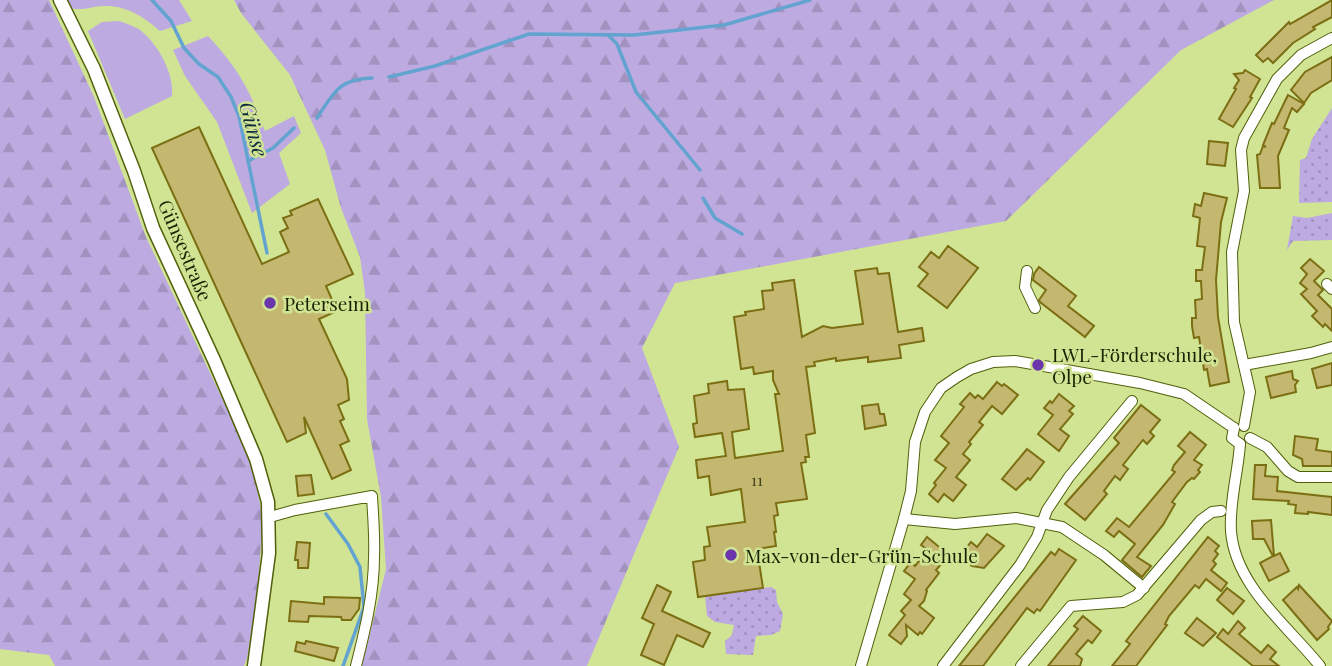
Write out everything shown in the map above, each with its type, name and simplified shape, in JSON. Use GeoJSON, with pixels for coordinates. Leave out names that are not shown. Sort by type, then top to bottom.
{"type":"FeatureCollection","features":[{"type":"Feature","properties":{"kind":"street","name":"Günsestraße"},"geometry":{"type":"LineString","coordinates":[[60,0],[94,69],[153,228],[256,459],[268,502],[270,552],[254,666]]}},
{"type":"Feature","properties":{"kind":"street"},"geometry":{"type":"LineString","coordinates":[[1240,444],[1232,438],[1239,427],[1250,393],[1234,322],[1232,252],[1244,191],[1241,150],[1244,138],[1277,79],[1301,55],[1332,38]]}},
{"type":"Feature","properties":{"kind":"street"},"geometry":{"type":"LineString","coordinates":[[1027,271],[1025,287],[1035,308]]}},
{"type":"Feature","properties":{"kind":"street"},"geometry":{"type":"LineString","coordinates":[[1244,365],[1332,347]]}},
{"type":"Feature","properties":{"kind":"street"},"geometry":{"type":"LineString","coordinates":[[861,666],[904,519],[911,491],[915,442],[925,412],[941,388],[971,369],[993,362],[1015,361],[1163,387],[1184,394],[1249,431],[1250,438]]}},
{"type":"Feature","properties":{"kind":"street"},"geometry":{"type":"LineString","coordinates":[[943,666],[1020,565],[1037,537],[1047,510],[1069,477],[1132,401]]}},
{"type":"Feature","properties":{"kind":"street"},"geometry":{"type":"LineString","coordinates":[[1240,444],[1250,438]]}},
{"type":"Feature","properties":{"kind":"street"},"geometry":{"type":"LineString","coordinates":[[1250,438],[1267,447],[1288,471],[1298,477],[1332,477]]}},
{"type":"Feature","properties":{"kind":"street"},"geometry":{"type":"LineString","coordinates":[[1240,444],[1231,531],[1235,557],[1249,582],[1320,666]]}},
{"type":"Feature","properties":{"kind":"street"},"geometry":{"type":"LineString","coordinates":[[270,517],[372,496],[372,590],[356,666]]}},
{"type":"Feature","properties":{"kind":"street"},"geometry":{"type":"LineString","coordinates":[[1021,666],[1071,606],[1123,602],[1137,595],[1201,520],[1212,512],[1221,511]]}},
{"type":"Feature","properties":{"kind":"street"},"geometry":{"type":"LineString","coordinates":[[904,519],[955,524],[1016,518],[1062,527],[1104,555],[1144,588]]}},
{"type":"Feature","properties":{"kind":"green space"},"geometry":{"type":"Polygon","coordinates":[[[0,0],[49,0],[94,97],[146,237],[251,460],[263,519],[257,597],[244,666],[55,666],[49,655],[0,649],[0,0]]]}},
{"type":"Feature","properties":{"kind":"green space"},"geometry":{"type":"Polygon","coordinates":[[[65,0],[179,0],[192,21],[160,31],[141,16],[127,10],[111,6],[69,8],[65,0]]]}},
{"type":"Feature","properties":{"kind":"green space"},"geometry":{"type":"Polygon","coordinates":[[[234,0],[1274,0],[1181,50],[1006,221],[675,283],[642,348],[679,447],[587,666],[362,666],[386,569],[381,497],[367,419],[365,293],[360,257],[341,208],[325,150],[290,75],[241,13],[234,0]]]}},
{"type":"Feature","properties":{"kind":"green space"},"geometry":{"type":"Polygon","coordinates":[[[119,21],[140,30],[153,43],[168,69],[172,87],[172,96],[125,119],[88,31],[102,22],[119,21]]]}},
{"type":"Feature","properties":{"kind":"green space"},"geometry":{"type":"Polygon","coordinates":[[[208,36],[242,80],[265,131],[294,116],[301,133],[279,153],[290,184],[252,213],[217,122],[185,76],[173,50],[208,36]]]}},
{"type":"Feature","properties":{"kind":"green space"},"geometry":{"type":"Polygon","coordinates":[[[1332,108],[1332,202],[1299,203],[1300,160],[1306,158],[1312,139],[1332,108]]]}},
{"type":"Feature","properties":{"kind":"green space"},"geometry":{"type":"Polygon","coordinates":[[[1332,213],[1332,240],[1293,241],[1287,250],[1293,216],[1307,218],[1332,213]]]}},
{"type":"Feature","properties":{"kind":"green space"},"geometry":{"type":"Polygon","coordinates":[[[771,587],[776,590],[777,602],[783,614],[780,631],[756,636],[753,655],[726,654],[725,641],[732,635],[734,625],[715,622],[707,616],[705,596],[771,587]]]}},
{"type":"Feature","properties":{"kind":"building"},"geometry":{"type":"Polygon","coordinates":[[[1332,0],[1332,17],[1313,27],[1315,29],[1293,43],[1273,63],[1268,58],[1263,62],[1256,55],[1289,22],[1290,24],[1332,0]]]}},
{"type":"Feature","properties":{"kind":"building"},"geometry":{"type":"Polygon","coordinates":[[[1332,57],[1332,80],[1311,93],[1304,103],[1291,90],[1305,72],[1332,57]]]}},
{"type":"Feature","properties":{"kind":"building"},"geometry":{"type":"Polygon","coordinates":[[[1245,70],[1260,79],[1250,97],[1252,98],[1233,127],[1219,119],[1239,80],[1234,74],[1243,73],[1245,70]]]}},
{"type":"Feature","properties":{"kind":"building"},"geometry":{"type":"Polygon","coordinates":[[[1288,95],[1304,104],[1297,112],[1292,108],[1284,128],[1289,130],[1278,156],[1280,188],[1260,188],[1257,155],[1263,146],[1266,147],[1263,145],[1272,123],[1274,124],[1288,95]]]}},
{"type":"Feature","properties":{"kind":"building","name":"Peterseim"},"geometry":{"type":"Polygon","coordinates":[[[199,127],[262,264],[289,252],[280,232],[288,228],[283,218],[292,215],[290,211],[318,199],[353,274],[326,286],[337,311],[319,319],[347,379],[349,400],[338,405],[344,419],[340,421],[349,441],[340,445],[351,470],[332,479],[304,417],[306,433],[287,442],[152,148],[199,127]]]}},
{"type":"Feature","properties":{"kind":"building"},"geometry":{"type":"Polygon","coordinates":[[[1209,141],[1228,143],[1225,166],[1207,164],[1209,141]]]}},
{"type":"Feature","properties":{"kind":"building"},"geometry":{"type":"Polygon","coordinates":[[[1204,193],[1227,198],[1221,222],[1216,280],[1218,317],[1229,382],[1210,386],[1207,369],[1204,370],[1199,337],[1194,338],[1192,326],[1192,318],[1196,318],[1195,300],[1202,299],[1201,281],[1196,281],[1196,270],[1202,270],[1205,247],[1197,246],[1200,218],[1193,216],[1195,204],[1201,206],[1204,193]]]}},
{"type":"Feature","properties":{"kind":"building"},"geometry":{"type":"Polygon","coordinates":[[[948,246],[978,268],[947,308],[918,286],[928,274],[919,267],[931,252],[939,258],[948,246]]]}},
{"type":"Feature","properties":{"kind":"building"},"geometry":{"type":"Polygon","coordinates":[[[1310,259],[1324,271],[1314,281],[1323,290],[1318,295],[1332,309],[1332,331],[1325,324],[1323,327],[1312,316],[1317,311],[1301,294],[1307,289],[1300,283],[1307,274],[1301,268],[1310,259]]]}},
{"type":"Feature","properties":{"kind":"building"},"geometry":{"type":"Polygon","coordinates":[[[1039,267],[1076,296],[1068,306],[1094,326],[1085,337],[1040,302],[1046,290],[1033,280],[1039,267]]]}},
{"type":"Feature","properties":{"kind":"building"},"geometry":{"type":"Polygon","coordinates":[[[877,268],[878,274],[889,273],[898,332],[922,328],[924,341],[899,345],[901,358],[868,362],[868,357],[836,361],[836,358],[814,362],[815,366],[806,367],[815,433],[806,435],[809,457],[805,457],[806,462],[801,463],[807,499],[776,503],[776,546],[757,549],[763,588],[698,597],[693,562],[705,560],[704,547],[710,546],[707,527],[745,522],[741,489],[711,495],[709,476],[698,478],[696,460],[726,456],[722,433],[695,437],[693,424],[697,423],[694,396],[709,393],[708,384],[727,381],[728,390],[744,389],[749,429],[732,432],[735,458],[783,451],[775,394],[779,394],[773,380],[773,371],[754,374],[753,367],[741,369],[734,317],[764,309],[762,291],[773,290],[772,283],[794,280],[802,337],[823,326],[832,328],[863,324],[855,271],[877,268]]]}},
{"type":"Feature","properties":{"kind":"building"},"geometry":{"type":"Polygon","coordinates":[[[1332,363],[1332,385],[1317,388],[1312,369],[1332,363]]]}},
{"type":"Feature","properties":{"kind":"building"},"geometry":{"type":"Polygon","coordinates":[[[1292,371],[1293,379],[1298,381],[1295,385],[1296,392],[1271,398],[1266,377],[1292,371]]]}},
{"type":"Feature","properties":{"kind":"building"},"geometry":{"type":"Polygon","coordinates":[[[997,382],[1018,395],[1002,414],[992,406],[979,422],[983,425],[963,454],[970,460],[956,477],[966,485],[953,501],[944,494],[938,502],[929,494],[946,468],[935,460],[949,443],[941,436],[964,407],[960,404],[970,393],[975,398],[978,395],[983,399],[997,382]]]}},
{"type":"Feature","properties":{"kind":"building"},"geometry":{"type":"Polygon","coordinates":[[[1059,394],[1074,406],[1069,411],[1073,414],[1060,429],[1069,436],[1059,451],[1038,434],[1053,415],[1044,408],[1059,394]]]}},
{"type":"Feature","properties":{"kind":"building"},"geometry":{"type":"Polygon","coordinates":[[[878,404],[886,425],[865,429],[862,406],[878,404]]]}},
{"type":"Feature","properties":{"kind":"building"},"geometry":{"type":"Polygon","coordinates":[[[1141,405],[1160,420],[1150,432],[1154,436],[1147,444],[1143,440],[1123,465],[1128,469],[1120,480],[1115,476],[1104,491],[1107,494],[1085,520],[1065,504],[1119,443],[1114,438],[1141,405]]]}},
{"type":"Feature","properties":{"kind":"building"},"geometry":{"type":"Polygon","coordinates":[[[1190,432],[1206,445],[1194,460],[1202,465],[1198,470],[1200,472],[1187,482],[1172,502],[1175,504],[1163,525],[1137,557],[1151,566],[1142,577],[1122,560],[1135,544],[1119,531],[1114,537],[1106,531],[1117,518],[1129,527],[1175,472],[1172,470],[1174,465],[1185,452],[1178,446],[1190,432]]]}},
{"type":"Feature","properties":{"kind":"building"},"geometry":{"type":"Polygon","coordinates":[[[1295,436],[1318,439],[1316,450],[1332,452],[1332,466],[1303,466],[1302,459],[1293,455],[1295,436]]]}},
{"type":"Feature","properties":{"kind":"building"},"geometry":{"type":"Polygon","coordinates":[[[1027,449],[1044,462],[1030,480],[1028,478],[1016,490],[1002,479],[1027,449]]]}},
{"type":"Feature","properties":{"kind":"building"},"geometry":{"type":"Polygon","coordinates":[[[1255,465],[1266,465],[1265,476],[1278,477],[1277,491],[1332,497],[1332,515],[1295,513],[1296,505],[1288,504],[1289,501],[1253,499],[1255,465]]]}},
{"type":"Feature","properties":{"kind":"building"},"geometry":{"type":"Polygon","coordinates":[[[311,475],[314,494],[298,496],[296,476],[311,475]]]}},
{"type":"Feature","properties":{"kind":"building"},"geometry":{"type":"Polygon","coordinates":[[[1271,520],[1274,556],[1280,553],[1289,571],[1269,581],[1260,563],[1273,556],[1264,539],[1253,539],[1252,521],[1271,520]]]}},
{"type":"Feature","properties":{"kind":"building"},"geometry":{"type":"Polygon","coordinates":[[[987,534],[1004,546],[984,568],[972,566],[960,556],[971,542],[977,547],[987,534]]]}},
{"type":"Feature","properties":{"kind":"building"},"geometry":{"type":"Polygon","coordinates":[[[927,537],[949,555],[936,570],[939,573],[926,590],[924,601],[919,606],[934,618],[922,634],[920,632],[918,635],[906,625],[907,636],[901,644],[889,635],[905,615],[901,611],[911,600],[904,594],[915,579],[904,571],[911,562],[915,566],[928,550],[921,545],[927,537]]]}},
{"type":"Feature","properties":{"kind":"building"},"geometry":{"type":"Polygon","coordinates":[[[1208,537],[1219,546],[1213,561],[1216,564],[1211,570],[1227,583],[1221,591],[1206,579],[1199,588],[1195,585],[1169,616],[1165,624],[1167,625],[1136,666],[1112,666],[1130,644],[1126,641],[1208,537]]]}},
{"type":"Feature","properties":{"kind":"building"},"geometry":{"type":"Polygon","coordinates":[[[297,542],[310,543],[308,568],[298,568],[298,560],[295,560],[297,542]]]}},
{"type":"Feature","properties":{"kind":"building"},"geometry":{"type":"Polygon","coordinates":[[[1059,549],[1076,560],[1040,611],[1037,609],[1034,613],[1027,608],[983,666],[959,666],[1051,552],[1055,555],[1059,549]]]}},
{"type":"Feature","properties":{"kind":"building"},"geometry":{"type":"Polygon","coordinates":[[[657,585],[671,592],[662,611],[710,633],[703,647],[677,635],[664,665],[641,655],[654,624],[642,618],[657,585]]]}},
{"type":"Feature","properties":{"kind":"building"},"geometry":{"type":"Polygon","coordinates":[[[1299,585],[1332,621],[1329,629],[1317,640],[1283,600],[1297,587],[1298,589],[1299,585]]]}},
{"type":"Feature","properties":{"kind":"building"},"geometry":{"type":"Polygon","coordinates":[[[1227,588],[1244,601],[1233,614],[1217,600],[1227,588]]]}},
{"type":"Feature","properties":{"kind":"building"},"geometry":{"type":"Polygon","coordinates":[[[324,597],[360,598],[359,609],[351,620],[309,616],[308,622],[289,621],[291,601],[324,604],[324,597]]]}},
{"type":"Feature","properties":{"kind":"building"},"geometry":{"type":"Polygon","coordinates":[[[1083,616],[1101,631],[1092,643],[1088,640],[1076,654],[1082,659],[1080,666],[1048,666],[1078,629],[1074,626],[1083,616]]]}},
{"type":"Feature","properties":{"kind":"building"},"geometry":{"type":"Polygon","coordinates":[[[1197,618],[1216,633],[1203,646],[1185,633],[1197,618]]]}},
{"type":"Feature","properties":{"kind":"building"},"geometry":{"type":"Polygon","coordinates":[[[1238,621],[1245,628],[1239,634],[1261,653],[1268,645],[1276,652],[1270,659],[1279,666],[1253,666],[1217,637],[1223,629],[1228,634],[1238,621]]]}},
{"type":"Feature","properties":{"kind":"building"},"geometry":{"type":"Polygon","coordinates":[[[306,641],[338,648],[334,661],[295,651],[297,642],[305,644],[306,641]]]}},
{"type":"Feature","properties":{"kind":"waterway","name":"Günse"},"geometry":{"type":"LineString","coordinates":[[152,0],[171,21],[184,48],[199,64],[218,77],[231,97],[239,116],[267,253]]}},
{"type":"Feature","properties":{"kind":"waterway"},"geometry":{"type":"LineString","coordinates":[[389,77],[435,66],[529,34],[634,35],[724,25],[810,0]]}},
{"type":"Feature","properties":{"kind":"waterway"},"geometry":{"type":"LineString","coordinates":[[608,35],[617,44],[636,92],[700,170]]}},
{"type":"Feature","properties":{"kind":"waterway"},"geometry":{"type":"LineString","coordinates":[[317,118],[338,89],[352,81],[372,78]]}},
{"type":"Feature","properties":{"kind":"waterway"},"geometry":{"type":"LineString","coordinates":[[248,161],[273,148],[294,128]]}},
{"type":"Feature","properties":{"kind":"waterway"},"geometry":{"type":"LineString","coordinates":[[703,198],[715,218],[742,234]]}},
{"type":"Feature","properties":{"kind":"waterway","name":"Günse"},"geometry":{"type":"LineString","coordinates":[[326,514],[348,544],[360,567],[364,607],[343,666]]}},
{"type":"Feature","properties":{"kind":"place","name":"Peterseim"},"geometry":{"type":"Point","coordinates":[270,303]}},
{"type":"Feature","properties":{"kind":"place","name":"LWL-Förderschule, Olpe"},"geometry":{"type":"Point","coordinates":[1038,365]}},
{"type":"Feature","properties":{"kind":"place","name":"Max-von-der-Grün-Schule"},"geometry":{"type":"Point","coordinates":[731,555]}}]}
